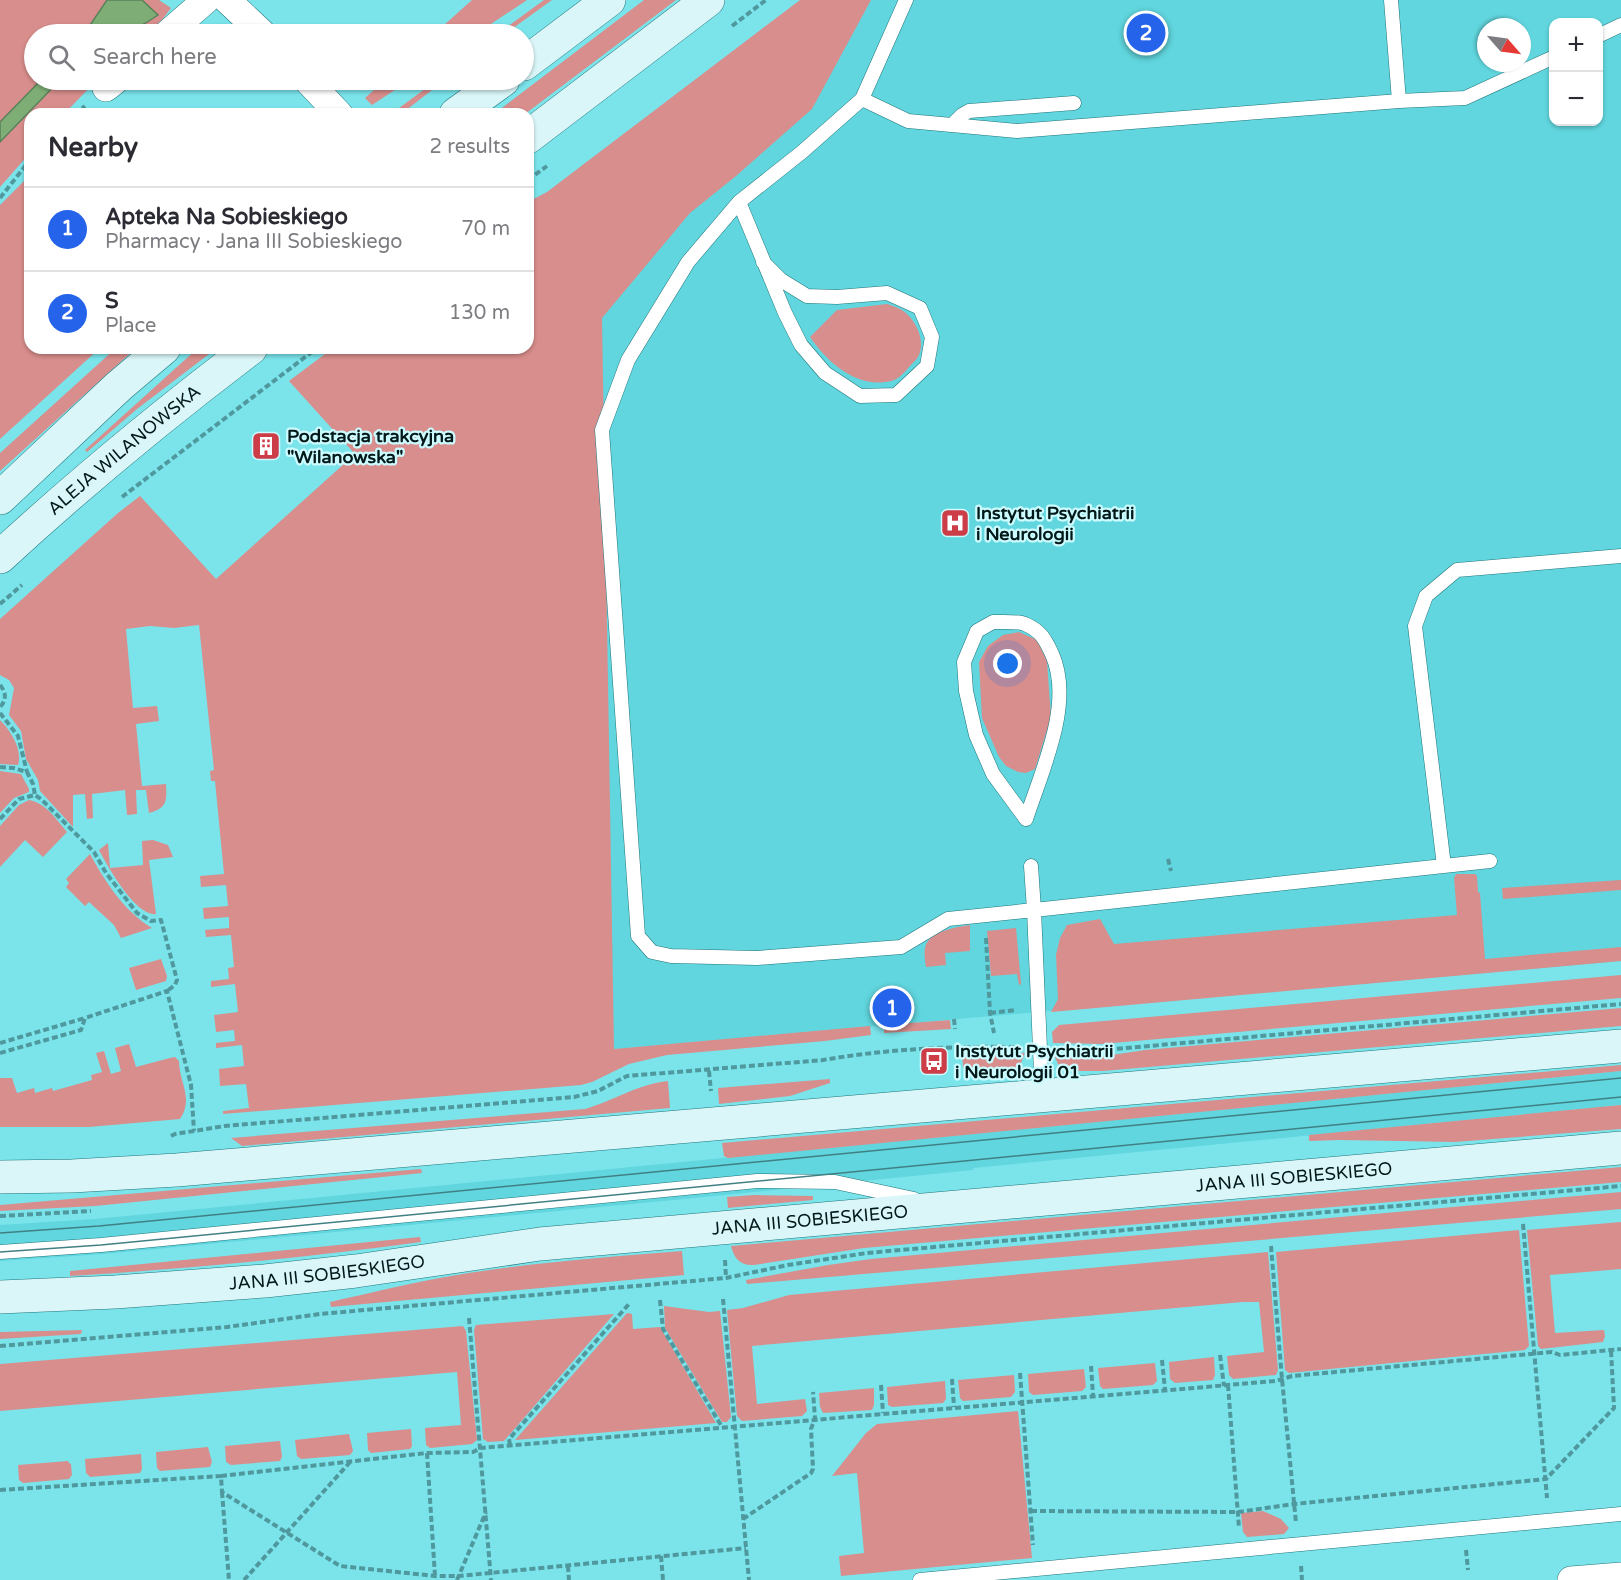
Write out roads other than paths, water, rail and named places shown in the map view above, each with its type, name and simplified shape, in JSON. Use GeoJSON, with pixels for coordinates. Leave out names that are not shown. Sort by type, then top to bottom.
{"type":"FeatureCollection","features":[{"type":"Feature","properties":{"kind":"main road"},"geometry":{"type":"LineString","coordinates":[[534,56],[609,0]]}},
{"type":"Feature","properties":{"kind":"main road"},"geometry":{"type":"LineString","coordinates":[[534,132],[708,0]]}},
{"type":"Feature","properties":{"kind":"main road"},"geometry":{"type":"LineString","coordinates":[[464,108],[488,90]]}},
{"type":"Feature","properties":{"kind":"main road"},"geometry":{"type":"LineString","coordinates":[[0,498],[119,386],[157,354]]}},
{"type":"Feature","properties":{"kind":"main road","name":"ALEJA WILANOWSKA"},"geometry":{"type":"LineString","coordinates":[[0,557],[159,418],[243,354]]}},
{"type":"Feature","properties":{"kind":"main road"},"geometry":{"type":"LineString","coordinates":[[0,1177],[72,1176],[177,1170],[1621,1046]]}},
{"type":"Feature","properties":{"kind":"main road","name":"JANA III SOBIESKIEGO"},"geometry":{"type":"LineString","coordinates":[[2,1297],[134,1291],[275,1280],[356,1271],[540,1244],[1621,1148]]}},
{"type":"Feature","properties":{"kind":"street"},"geometry":{"type":"LineString","coordinates":[[178,24],[206,0]]}},
{"type":"Feature","properties":{"kind":"street"},"geometry":{"type":"LineString","coordinates":[[227,0],[252,24]]}},
{"type":"Feature","properties":{"kind":"street"},"geometry":{"type":"LineString","coordinates":[[316,90],[333,108]]}},
{"type":"Feature","properties":{"kind":"street"},"geometry":{"type":"LineString","coordinates":[[1571,1580],[1621,1576]]}},
{"type":"Feature","properties":{"kind":"lane"},"geometry":{"type":"LineString","coordinates":[[906,0],[862,99],[802,152],[739,202],[688,262],[628,360],[602,430],[638,936],[652,952],[671,956],[757,958],[901,947],[948,919],[1490,861]]}},
{"type":"Feature","properties":{"kind":"lane"},"geometry":{"type":"LineString","coordinates":[[1391,0],[1399,101]]}},
{"type":"Feature","properties":{"kind":"lane"},"geometry":{"type":"LineString","coordinates":[[1603,34],[1621,25]]}},
{"type":"Feature","properties":{"kind":"lane"},"geometry":{"type":"LineString","coordinates":[[862,99],[908,121],[1017,131],[1399,101],[1466,98],[1549,59]]}},
{"type":"Feature","properties":{"kind":"lane"},"geometry":{"type":"LineString","coordinates":[[952,125],[969,111],[1074,103]]}},
{"type":"Feature","properties":{"kind":"lane"},"geometry":{"type":"LineString","coordinates":[[739,202],[785,313],[801,345],[825,373],[860,396],[896,395],[927,366],[932,337],[920,308],[887,293],[837,297],[807,296],[781,280],[764,262]]}},
{"type":"Feature","properties":{"kind":"lane"},"geometry":{"type":"LineString","coordinates":[[1444,866],[1415,626],[1426,596],[1457,570],[1621,556]]}},
{"type":"Feature","properties":{"kind":"lane"},"geometry":{"type":"LineString","coordinates":[[993,622],[1024,623],[1044,636],[1058,666],[1060,695],[1058,719],[1026,819],[993,774],[975,735],[966,691],[964,662],[977,631],[993,622]]}},
{"type":"Feature","properties":{"kind":"lane"},"geometry":{"type":"LineString","coordinates":[[1031,867],[1042,1095]]}},
{"type":"Feature","properties":{"kind":"lane"},"geometry":{"type":"LineString","coordinates":[[0,1252],[91,1246],[757,1181],[835,1182],[951,1208]]}},
{"type":"Feature","properties":{"kind":"lane"},"geometry":{"type":"LineString","coordinates":[[920,1580],[1621,1514]]}},
{"type":"Feature","properties":{"kind":"tram line"},"geometry":{"type":"LineString","coordinates":[[0,1233],[99,1226],[1621,1078]]}},
{"type":"Feature","properties":{"kind":"tram line"},"geometry":{"type":"LineString","coordinates":[[0,1252],[101,1245],[1621,1097]]}},
{"type":"Feature","properties":{"kind":"place","name":"S"},"geometry":{"type":"Point","coordinates":[1146,33]}},
{"type":"Feature","properties":{"kind":"place","name":"Podstacja trakcyjna \"Wilanowska\""},"geometry":{"type":"Point","coordinates":[266,446]}},
{"type":"Feature","properties":{"kind":"place","name":"Instytut Psychiatrii i Neurologii"},"geometry":{"type":"Point","coordinates":[955,523]}},
{"type":"Feature","properties":{"kind":"place","name":"Apteka Na Sobieskiego"},"geometry":{"type":"Point","coordinates":[892,1008]}},
{"type":"Feature","properties":{"kind":"place","name":"Instytut Psychiatrii i Neurologii 01"},"geometry":{"type":"Point","coordinates":[934,1061]}}]}
